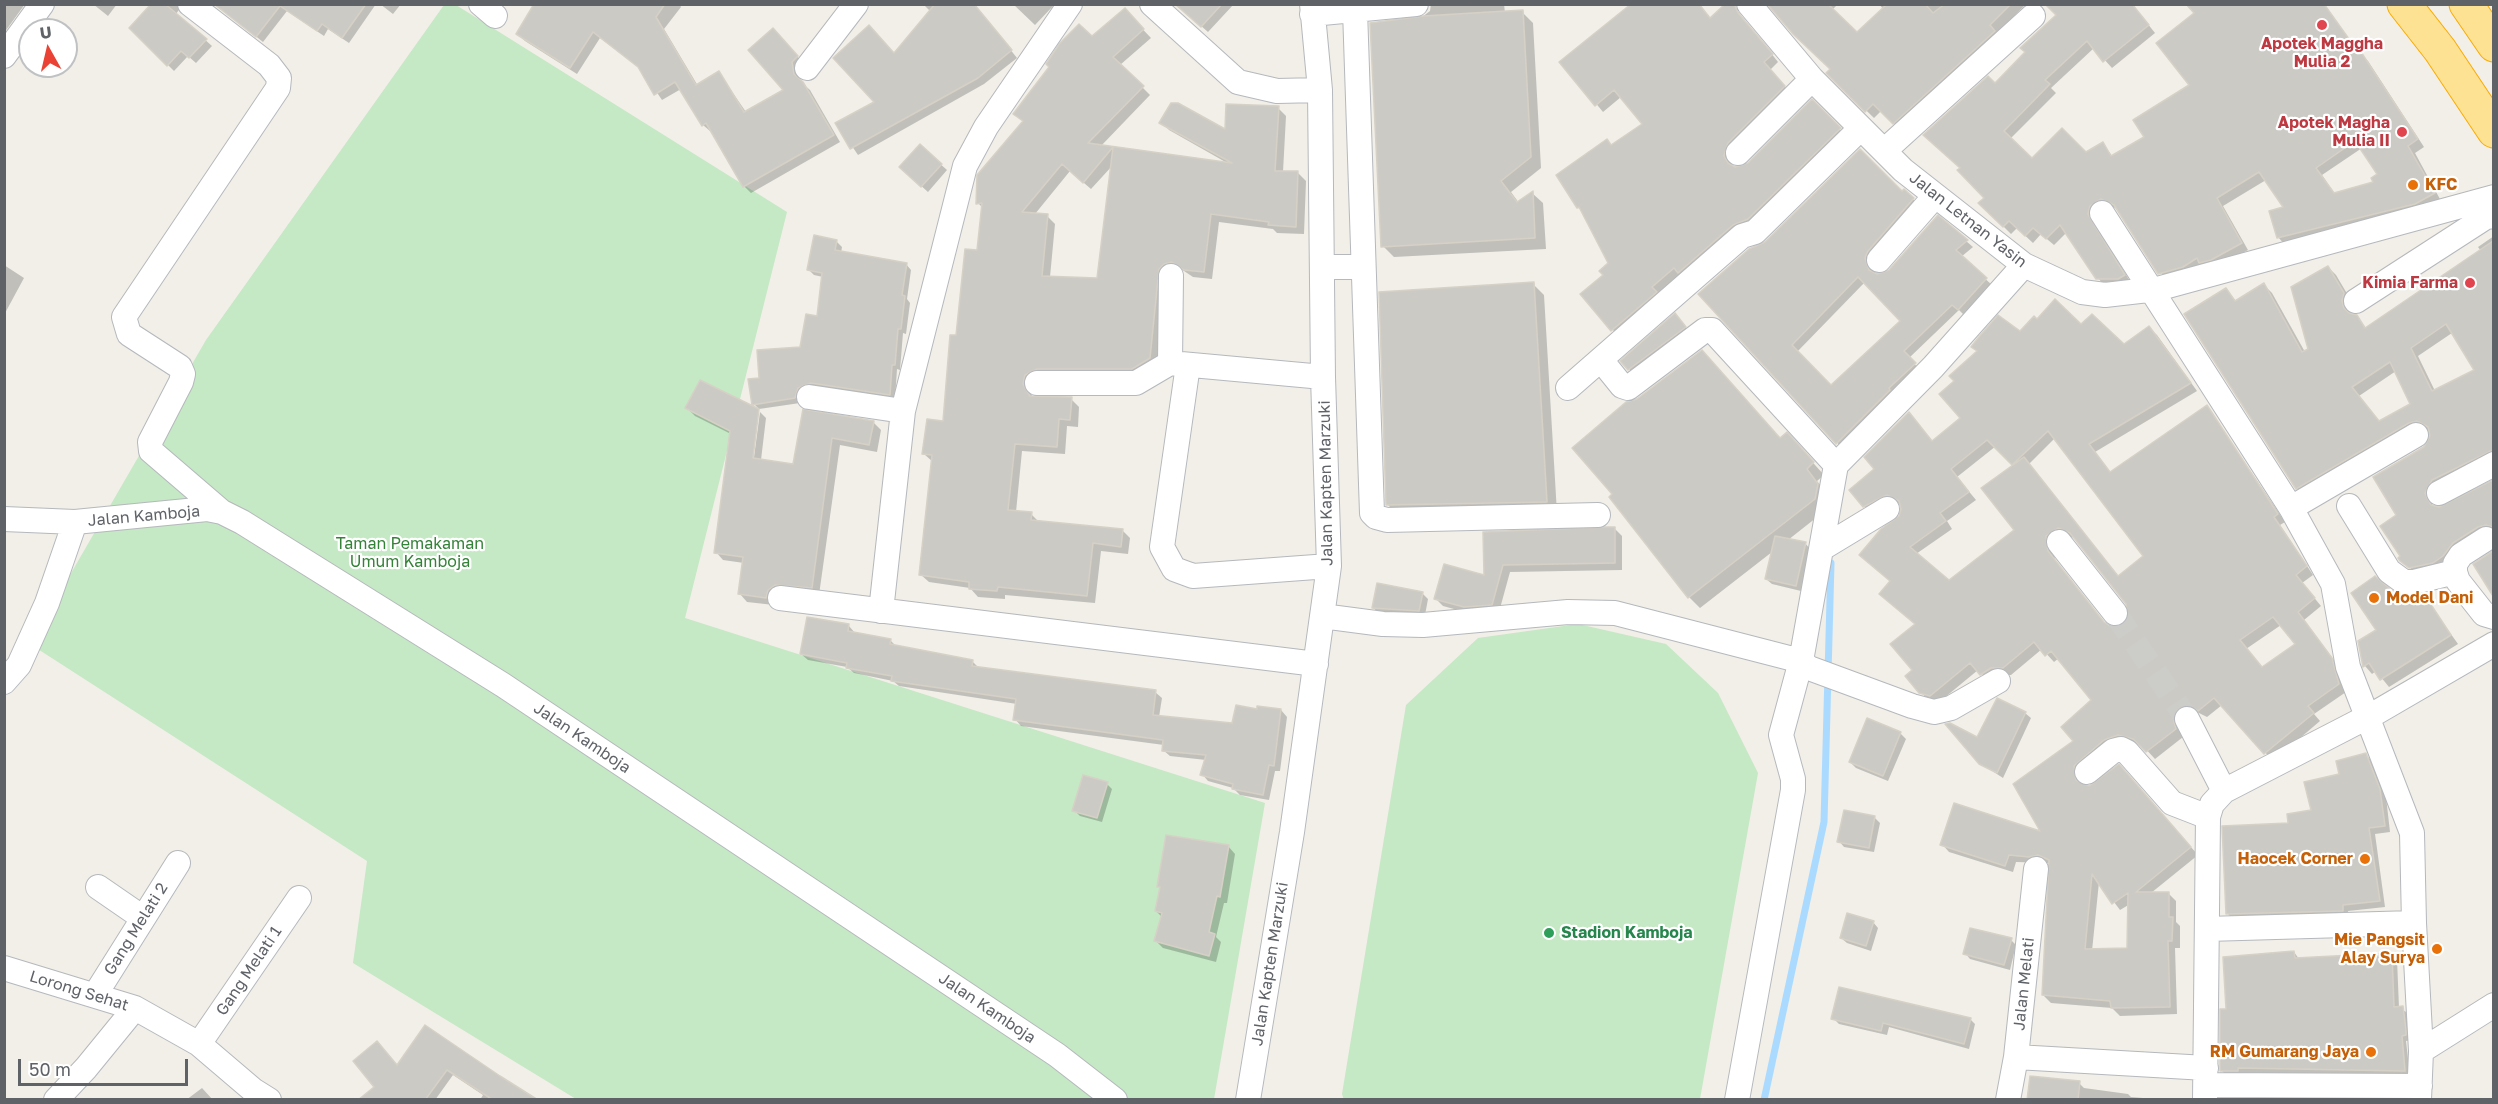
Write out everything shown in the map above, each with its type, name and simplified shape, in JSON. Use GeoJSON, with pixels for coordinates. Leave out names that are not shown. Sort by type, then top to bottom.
{"type":"FeatureCollection","features":[{"type":"Feature","properties":{"kind":"highway"},"geometry":{"type":"LineString","coordinates":[[2404,4],[2440,50],[2493,131]]}},
{"type":"Feature","properties":{"kind":"highway"},"geometry":{"type":"LineString","coordinates":[[2466,4],[2493,45]]}},
{"type":"Feature","properties":{"kind":"street"},"geometry":{"type":"LineString","coordinates":[[4,56],[42,4]]}},
{"type":"Feature","properties":{"kind":"street"},"geometry":{"type":"LineString","coordinates":[[190,4],[269,65],[279,78],[278,88],[124,317],[129,334],[180,367],[183,374],[182,382],[150,442],[150,452],[222,512]]}},
{"type":"Feature","properties":{"kind":"street"},"geometry":{"type":"LineString","coordinates":[[807,68],[856,4]]}},
{"type":"Feature","properties":{"kind":"street"},"geometry":{"type":"LineString","coordinates":[[881,611],[903,411],[965,166],[986,127],[1070,4]]}},
{"type":"Feature","properties":{"kind":"street"},"geometry":{"type":"LineString","coordinates":[[1152,4],[1238,82],[1277,91],[1320,90]]}},
{"type":"Feature","properties":{"kind":"street"},"geometry":{"type":"LineString","coordinates":[[1312,9],[1355,10],[1416,4]]}},
{"type":"Feature","properties":{"kind":"street","name":"Jalan Letnan Yasin"},"geometry":{"type":"LineString","coordinates":[[1754,6],[1812,79],[1884,152],[1935,196],[2024,265],[2082,292],[2105,295],[2151,290],[2493,197]]}},
{"type":"Feature","properties":{"kind":"street","name":"Jalan Kapten Marzuki"},"geometry":{"type":"LineString","coordinates":[[1248,1100],[1292,832],[1329,566],[1323,377],[1320,90],[1312,9]]}},
{"type":"Feature","properties":{"kind":"street"},"geometry":{"type":"LineString","coordinates":[[1355,10],[1371,508],[1376,518],[1387,520],[1598,515]]}},
{"type":"Feature","properties":{"kind":"street"},"geometry":{"type":"LineString","coordinates":[[1884,152],[2033,16]]}},
{"type":"Feature","properties":{"kind":"street"},"geometry":{"type":"LineString","coordinates":[[1738,153],[1812,79]]}},
{"type":"Feature","properties":{"kind":"street"},"geometry":{"type":"LineString","coordinates":[[1568,388],[1742,236],[1755,232],[1861,128]]}},
{"type":"Feature","properties":{"kind":"street"},"geometry":{"type":"LineString","coordinates":[[1879,260],[1935,196]]}},
{"type":"Feature","properties":{"kind":"street"},"geometry":{"type":"LineString","coordinates":[[2016,1057],[2206,1084],[2420,1093],[2421,1051],[2412,833],[2348,667],[2333,584],[2291,508],[2102,213]]}},
{"type":"Feature","properties":{"kind":"street"},"geometry":{"type":"LineString","coordinates":[[2356,301],[2486,217],[2493,216]]}},
{"type":"Feature","properties":{"kind":"street"},"geometry":{"type":"LineString","coordinates":[[1737,1100],[1792,790],[1792,779],[1781,735],[1805,664],[1821,549],[1836,465],[1933,367],[2024,265]]}},
{"type":"Feature","properties":{"kind":"street"},"geometry":{"type":"LineString","coordinates":[[1322,267],[1363,267]]}},
{"type":"Feature","properties":{"kind":"street"},"geometry":{"type":"LineString","coordinates":[[1171,276],[1179,364],[1162,548],[1174,569],[1193,576],[1329,566]]}},
{"type":"Feature","properties":{"kind":"street"},"geometry":{"type":"LineString","coordinates":[[1601,360],[1618,383],[1628,388],[1706,330],[1712,330],[1836,465]]}},
{"type":"Feature","properties":{"kind":"street"},"geometry":{"type":"LineString","coordinates":[[1038,383],[1136,383],[1179,364],[1323,377]]}},
{"type":"Feature","properties":{"kind":"street"},"geometry":{"type":"LineString","coordinates":[[809,397],[903,411]]}},
{"type":"Feature","properties":{"kind":"street"},"geometry":{"type":"LineString","coordinates":[[2291,508],[2416,435]]}},
{"type":"Feature","properties":{"kind":"street"},"geometry":{"type":"LineString","coordinates":[[2439,494],[2493,464]]}},
{"type":"Feature","properties":{"kind":"street"},"geometry":{"type":"LineString","coordinates":[[2349,506],[2389,571],[2404,582],[2414,582],[2455,572]]}},
{"type":"Feature","properties":{"kind":"street"},"geometry":{"type":"LineString","coordinates":[[1821,549],[1887,509]]}},
{"type":"Feature","properties":{"kind":"street","name":"Jalan Kamboja"},"geometry":{"type":"LineString","coordinates":[[4,519],[75,522],[194,510],[222,512],[242,522],[503,685],[1057,1055],[1115,1100]]}},
{"type":"Feature","properties":{"kind":"street"},"geometry":{"type":"LineString","coordinates":[[4,682],[19,665],[42,614],[75,522]]}},
{"type":"Feature","properties":{"kind":"street"},"geometry":{"type":"LineString","coordinates":[[2486,539],[2461,555],[2455,564],[2455,572],[2458,581],[2484,614],[2493,617]]}},
{"type":"Feature","properties":{"kind":"street"},"geometry":{"type":"LineString","coordinates":[[2059,542],[2115,613]]}},
{"type":"Feature","properties":{"kind":"street"},"geometry":{"type":"LineString","coordinates":[[780,598],[1316,663]]}},
{"type":"Feature","properties":{"kind":"street"},"geometry":{"type":"LineString","coordinates":[[1322,616],[1383,624],[1423,625],[1568,612],[1604,612],[1805,664],[1912,706],[1934,712],[1951,708],[1998,681]]}},
{"type":"Feature","properties":{"kind":"street"},"geometry":{"type":"LineString","coordinates":[[2206,1084],[2208,817],[2212,804],[2224,791],[2366,717],[2493,644]]}},
{"type":"Feature","properties":{"kind":"street"},"geometry":{"type":"LineString","coordinates":[[2187,719],[2224,791]]}},
{"type":"Feature","properties":{"kind":"street"},"geometry":{"type":"LineString","coordinates":[[2087,772],[2113,751],[2121,749],[2127,752],[2172,802],[2208,817]]}},
{"type":"Feature","properties":{"kind":"street","name":"Gang Melati 2"},"geometry":{"type":"LineString","coordinates":[[95,995],[178,863]]}},
{"type":"Feature","properties":{"kind":"street","name":"Jalan Melati"},"geometry":{"type":"LineString","coordinates":[[2008,1100],[2016,1057],[2036,869]]}},
{"type":"Feature","properties":{"kind":"street"},"geometry":{"type":"LineString","coordinates":[[98,887],[143,918]]}},
{"type":"Feature","properties":{"kind":"street","name":"Gang Melati 1"},"geometry":{"type":"LineString","coordinates":[[199,1044],[299,898]]}},
{"type":"Feature","properties":{"kind":"street"},"geometry":{"type":"LineString","coordinates":[[2207,929],[2414,923]]}},
{"type":"Feature","properties":{"kind":"street","name":"Lorong Sehat"},"geometry":{"type":"LineString","coordinates":[[4,968],[135,1008],[199,1044],[257,1096]]}},
{"type":"Feature","properties":{"kind":"street"},"geometry":{"type":"LineString","coordinates":[[2421,1051],[2493,1005]]}},
{"type":"Feature","properties":{"kind":"street"},"geometry":{"type":"LineString","coordinates":[[57,1100],[135,1008]]}},
{"type":"Feature","properties":{"kind":"green space","name":"Taman Pemakaman Umum Kamboja"},"geometry":{"type":"Polygon","coordinates":[[[444,5],[456,5],[787,212],[685,618],[1265,803],[1214,1099],[576,1099],[353,963],[367,861],[30,644],[206,340],[444,5]]]}},
{"type":"Feature","properties":{"kind":"green space","name":"Stadion Kamboja"},"geometry":{"type":"Polygon","coordinates":[[[1578,624],[1666,644],[1718,693],[1758,773],[1700,1099],[1344,1100],[1342,1094],[1406,705],[1478,638],[1578,624]]]}},
{"type":"Feature","properties":{"kind":"building"},"geometry":{"type":"Polygon","coordinates":[[[151,4],[165,4],[207,39],[189,58],[181,51],[167,66],[129,28],[151,4]]]}},
{"type":"Feature","properties":{"kind":"building"},"geometry":{"type":"Polygon","coordinates":[[[214,4],[366,4],[342,38],[322,24],[317,31],[280,6],[256,37],[214,4]]]}},
{"type":"Feature","properties":{"kind":"building"},"geometry":{"type":"Polygon","coordinates":[[[534,4],[665,4],[656,17],[696,85],[719,71],[744,112],[783,90],[748,50],[773,28],[798,56],[792,62],[794,74],[803,82],[834,135],[743,187],[706,123],[702,126],[675,82],[654,95],[638,67],[593,32],[570,68],[516,34],[534,4]]]}},
{"type":"Feature","properties":{"kind":"building"},"geometry":{"type":"Polygon","coordinates":[[[935,4],[974,4],[1012,50],[978,78],[850,149],[835,123],[874,102],[833,58],[869,25],[894,53],[935,4]]]}},
{"type":"Feature","properties":{"kind":"building"},"geometry":{"type":"Polygon","coordinates":[[[1175,4],[1222,4],[1201,27],[1175,4]]]}},
{"type":"Feature","properties":{"kind":"building"},"geometry":{"type":"Polygon","coordinates":[[[1631,4],[1699,4],[1710,18],[1725,4],[1734,4],[1738,13],[1773,54],[1764,62],[1785,86],[1728,143],[1724,156],[1728,163],[1735,167],[1748,163],[1812,99],[1841,128],[1748,219],[1733,225],[1678,273],[1674,268],[1652,287],[1657,292],[1611,331],[1580,294],[1603,275],[1599,271],[1608,263],[1579,207],[1577,208],[1556,175],[1607,139],[1611,145],[1642,124],[1614,90],[1595,106],[1559,62],[1631,4]]]}},
{"type":"Feature","properties":{"kind":"building"},"geometry":{"type":"Polygon","coordinates":[[[1828,4],[1857,32],[1887,4],[1925,4],[1933,13],[1945,4],[2011,4],[1990,25],[1995,31],[1893,124],[1873,104],[1865,112],[1826,73],[1830,69],[1793,34],[1768,5],[1828,4]]]}},
{"type":"Feature","properties":{"kind":"building"},"geometry":{"type":"Polygon","coordinates":[[[2045,4],[2132,4],[2149,25],[2103,62],[2087,41],[2045,80],[2050,84],[2004,131],[2032,158],[2062,128],[2086,152],[2103,142],[2111,156],[2144,137],[2133,120],[2189,85],[2156,43],[2194,13],[2186,4],[2324,4],[2359,53],[2361,52],[2418,139],[2408,146],[2435,193],[2415,204],[2277,238],[2269,211],[2283,207],[2259,172],[2217,198],[2242,243],[2211,260],[2199,263],[2197,258],[2183,267],[2158,274],[2114,205],[2101,199],[2090,206],[2088,214],[2125,275],[2118,279],[2096,279],[2060,225],[2046,239],[2033,228],[2025,236],[2009,221],[2003,227],[1978,203],[1984,198],[1957,170],[1960,168],[1923,135],[1988,76],[1995,83],[2025,52],[2020,48],[2056,15],[2045,4]],[[2355,141],[2316,168],[2334,193],[2373,182],[2371,178],[2377,174],[2355,141]]]}},
{"type":"Feature","properties":{"kind":"building"},"geometry":{"type":"Polygon","coordinates":[[[1125,8],[1144,29],[1113,57],[1144,86],[1088,143],[1232,163],[1159,123],[1171,103],[1178,103],[1225,129],[1226,104],[1279,106],[1275,171],[1298,171],[1296,227],[1268,225],[1269,222],[1211,214],[1204,272],[1184,270],[1172,262],[1164,264],[1159,269],[1150,358],[1132,369],[1037,369],[1025,375],[1023,384],[1030,396],[1072,397],[1070,420],[1059,419],[1057,447],[1015,444],[1008,510],[1032,512],[1031,520],[1123,529],[1121,547],[1093,543],[1087,596],[998,587],[997,591],[969,589],[969,582],[919,575],[932,455],[922,454],[927,419],[943,421],[950,335],[956,335],[965,249],[977,250],[982,203],[976,204],[977,175],[1023,121],[1013,114],[1049,67],[1046,64],[1060,43],[1079,24],[1092,36],[1125,8]],[[1113,147],[1083,183],[1062,164],[1022,212],[1048,214],[1042,276],[1097,278],[1113,147]]]}},
{"type":"Feature","properties":{"kind":"building"},"geometry":{"type":"Polygon","coordinates":[[[1523,10],[1531,157],[1501,181],[1517,202],[1533,191],[1535,238],[1381,247],[1370,23],[1424,16],[1523,10]]]}},
{"type":"Feature","properties":{"kind":"building"},"geometry":{"type":"Polygon","coordinates":[[[920,144],[942,164],[921,187],[899,167],[920,144]]]}},
{"type":"Feature","properties":{"kind":"building"},"geometry":{"type":"Polygon","coordinates":[[[1860,149],[1902,191],[1904,189],[1914,198],[1868,251],[1865,258],[1869,270],[1877,274],[1889,270],[1938,215],[1968,240],[1956,250],[1987,278],[1958,310],[1952,305],[1904,351],[1916,363],[1836,444],[1698,294],[1749,249],[1765,242],[1860,149]],[[1858,277],[1792,345],[1831,385],[1900,321],[1858,277]]]}},
{"type":"Feature","properties":{"kind":"building"},"geometry":{"type":"Polygon","coordinates":[[[814,235],[837,240],[835,250],[907,263],[902,295],[905,296],[901,329],[898,329],[895,365],[892,365],[890,395],[811,383],[798,388],[795,398],[752,405],[748,379],[759,378],[757,350],[800,347],[806,314],[817,316],[822,273],[807,270],[814,235]]]}},
{"type":"Feature","properties":{"kind":"building"},"geometry":{"type":"Polygon","coordinates":[[[2493,241],[2493,450],[2432,480],[2425,493],[2431,505],[2439,507],[2493,480],[2493,527],[2486,525],[2478,527],[2453,543],[2443,556],[2433,563],[2409,568],[2400,561],[2398,558],[2400,556],[2380,526],[2396,515],[2373,477],[2424,447],[2430,436],[2428,427],[2417,421],[2409,423],[2296,489],[2184,314],[2226,288],[2235,301],[2264,283],[2302,352],[2308,349],[2291,287],[2328,266],[2344,293],[2342,301],[2344,308],[2349,313],[2357,315],[2365,328],[2493,241]],[[2446,324],[2411,348],[2432,391],[2474,370],[2446,324]],[[2390,362],[2352,387],[2379,421],[2410,404],[2390,362]]]}},
{"type":"Feature","properties":{"kind":"building"},"geometry":{"type":"Polygon","coordinates":[[[1534,282],[1547,502],[1386,505],[1379,292],[1534,282]]]}},
{"type":"Feature","properties":{"kind":"building"},"geometry":{"type":"Polygon","coordinates":[[[2055,299],[2081,324],[2092,314],[2124,344],[2149,326],[2191,383],[2089,444],[2110,472],[2207,405],[2278,514],[2274,517],[2307,566],[2296,575],[2315,598],[2298,612],[2332,658],[2339,684],[2308,706],[2314,713],[2264,754],[2214,698],[2198,711],[2188,705],[2180,707],[2173,718],[2176,729],[2146,752],[2133,739],[2118,735],[2104,740],[2074,766],[2076,780],[2089,786],[2119,764],[2191,847],[2136,892],[2169,892],[2169,917],[2173,917],[2172,941],[2168,941],[2170,1007],[2111,1008],[2110,1001],[2042,995],[2049,860],[2038,855],[2029,857],[2009,855],[2005,866],[1940,845],[1954,803],[2040,831],[2013,784],[2073,741],[2061,727],[2091,700],[2051,651],[2045,656],[2034,642],[2003,668],[1991,668],[1980,675],[1970,663],[1930,696],[1919,693],[1905,676],[1912,670],[1890,644],[1915,624],[1879,594],[1890,581],[1859,555],[1881,529],[1899,516],[1901,509],[1899,501],[1887,495],[1863,507],[1849,490],[1874,469],[1864,457],[1909,412],[1932,441],[1960,418],[1939,394],[1954,381],[1949,376],[1977,351],[1971,347],[1978,338],[1998,315],[2020,331],[2034,316],[2037,319],[2055,299]],[[2048,431],[2012,465],[1987,440],[1951,469],[1969,492],[1940,513],[1946,521],[1910,547],[1949,580],[2014,530],[1981,488],[2024,457],[2118,576],[2143,556],[2048,431]],[[2058,528],[2046,536],[2048,551],[2104,622],[2110,626],[2123,624],[2128,618],[2126,604],[2070,533],[2058,528]],[[2273,617],[2240,640],[2262,667],[2295,644],[2273,617]],[[2092,874],[2085,949],[2127,948],[2128,893],[2112,904],[2092,874]]]}},
{"type":"Feature","properties":{"kind":"building"},"geometry":{"type":"Polygon","coordinates":[[[1675,313],[1686,327],[1628,370],[1620,361],[1675,313]]]}},
{"type":"Feature","properties":{"kind":"building"},"geometry":{"type":"Polygon","coordinates":[[[1702,350],[1780,438],[1787,432],[1814,462],[1807,469],[1818,484],[1815,499],[1688,598],[1609,497],[1612,494],[1572,448],[1626,402],[1637,399],[1702,350]]]}},
{"type":"Feature","properties":{"kind":"building"},"geometry":{"type":"Polygon","coordinates":[[[700,380],[759,409],[753,458],[793,464],[803,409],[874,421],[869,445],[832,438],[812,588],[775,585],[768,590],[766,598],[738,594],[743,557],[714,553],[730,431],[685,408],[700,380]]]}},
{"type":"Feature","properties":{"kind":"building"},"geometry":{"type":"Polygon","coordinates":[[[1615,527],[1615,563],[1503,565],[1492,605],[1464,607],[1434,599],[1444,564],[1484,575],[1483,532],[1615,527]]]}},
{"type":"Feature","properties":{"kind":"building"},"geometry":{"type":"Polygon","coordinates":[[[1775,536],[1806,542],[1796,586],[1765,579],[1775,536]]]}},
{"type":"Feature","properties":{"kind":"building"},"geometry":{"type":"Polygon","coordinates":[[[2493,551],[2493,596],[2473,564],[2493,551]]]}},
{"type":"Feature","properties":{"kind":"building"},"geometry":{"type":"Polygon","coordinates":[[[2375,576],[2396,594],[2404,596],[2424,594],[2451,635],[2380,680],[2369,663],[2363,667],[2358,641],[2376,630],[2351,593],[2375,576]]]}},
{"type":"Feature","properties":{"kind":"building"},"geometry":{"type":"Polygon","coordinates":[[[1377,583],[1423,592],[1419,611],[1372,608],[1377,583]]]}},
{"type":"Feature","properties":{"kind":"building"},"geometry":{"type":"Polygon","coordinates":[[[807,617],[849,624],[848,631],[891,639],[890,644],[973,660],[972,666],[1156,690],[1153,715],[1232,723],[1236,705],[1257,709],[1257,706],[1281,709],[1274,766],[1269,765],[1263,795],[1232,789],[1233,784],[1200,775],[1206,755],[1162,751],[1163,740],[1013,720],[1016,699],[891,681],[892,676],[846,668],[847,663],[800,654],[807,617]]]}},
{"type":"Feature","properties":{"kind":"building"},"geometry":{"type":"Polygon","coordinates":[[[1997,698],[2026,712],[1997,773],[1979,764],[1945,724],[1950,723],[1977,737],[1997,698]]]}},
{"type":"Feature","properties":{"kind":"building"},"geometry":{"type":"Polygon","coordinates":[[[1867,718],[1901,732],[1883,776],[1849,762],[1867,718]]]}},
{"type":"Feature","properties":{"kind":"building"},"geometry":{"type":"Polygon","coordinates":[[[2366,753],[2380,789],[2385,826],[2369,828],[2380,901],[2343,905],[2343,911],[2226,914],[2222,826],[2288,823],[2287,814],[2311,810],[2304,782],[2339,774],[2336,761],[2366,753]]]}},
{"type":"Feature","properties":{"kind":"building"},"geometry":{"type":"Polygon","coordinates":[[[1083,775],[1108,782],[1097,818],[1072,811],[1083,775]]]}},
{"type":"Feature","properties":{"kind":"building"},"geometry":{"type":"Polygon","coordinates":[[[1844,810],[1875,816],[1869,848],[1837,842],[1844,810]]]}},
{"type":"Feature","properties":{"kind":"building"},"geometry":{"type":"Polygon","coordinates":[[[1166,835],[1229,845],[1220,897],[1217,896],[1209,932],[1215,934],[1209,956],[1154,941],[1162,913],[1155,911],[1166,835]]]}},
{"type":"Feature","properties":{"kind":"building"},"geometry":{"type":"Polygon","coordinates":[[[1847,913],[1874,921],[1866,946],[1840,938],[1847,913]]]}},
{"type":"Feature","properties":{"kind":"building"},"geometry":{"type":"Polygon","coordinates":[[[1970,928],[2012,938],[2004,965],[1963,954],[1970,928]]]}},
{"type":"Feature","properties":{"kind":"building"},"geometry":{"type":"Polygon","coordinates":[[[2294,951],[2295,958],[2392,953],[2394,1007],[2403,1006],[2406,1030],[2406,1035],[2402,1036],[2405,1071],[2238,1068],[2238,1071],[2220,1071],[2220,1009],[2226,1009],[2223,957],[2294,951]]]}},
{"type":"Feature","properties":{"kind":"building"},"geometry":{"type":"Polygon","coordinates":[[[1839,987],[1971,1018],[1964,1044],[1883,1023],[1881,1031],[1831,1019],[1839,987]]]}},
{"type":"Feature","properties":{"kind":"building"},"geometry":{"type":"Polygon","coordinates":[[[425,1025],[538,1100],[493,1100],[447,1070],[425,1100],[358,1100],[374,1087],[353,1061],[377,1041],[397,1065],[425,1025]]]}},
{"type":"Feature","properties":{"kind":"building"},"geometry":{"type":"Polygon","coordinates":[[[2030,1076],[2080,1081],[2078,1100],[2027,1100],[2030,1076]]]}},
{"type":"Feature","properties":{"kind":"waterway"},"geometry":{"type":"LineString","coordinates":[[1764,1100],[1824,822],[1831,563]]}},
{"type":"Feature","properties":{"kind":"tunnel"},"geometry":{"type":"LineString","coordinates":[[2115,613],[2187,719]]}},
{"type":"Feature","properties":{"kind":"place","name":"Apotek Maggha Mulia 2"},"geometry":{"type":"Point","coordinates":[2322,25]}},
{"type":"Feature","properties":{"kind":"place","name":"Apotek Magha Mulia II"},"geometry":{"type":"Point","coordinates":[2402,132]}},
{"type":"Feature","properties":{"kind":"place","name":"KFC"},"geometry":{"type":"Point","coordinates":[2413,185]}},
{"type":"Feature","properties":{"kind":"place","name":"Kimia Farma"},"geometry":{"type":"Point","coordinates":[2470,283]}},
{"type":"Feature","properties":{"kind":"place","name":"Model Dani"},"geometry":{"type":"Point","coordinates":[2374,598]}},
{"type":"Feature","properties":{"kind":"place","name":"Haocek Corner"},"geometry":{"type":"Point","coordinates":[2365,859]}},
{"type":"Feature","properties":{"kind":"place","name":"Stadion Kamboja"},"geometry":{"type":"Point","coordinates":[1549,933]}},
{"type":"Feature","properties":{"kind":"place","name":"Mie Pangsit Alay Surya"},"geometry":{"type":"Point","coordinates":[2437,949]}},
{"type":"Feature","properties":{"kind":"place","name":"RM Gumarang Jaya"},"geometry":{"type":"Point","coordinates":[2371,1052]}}]}
